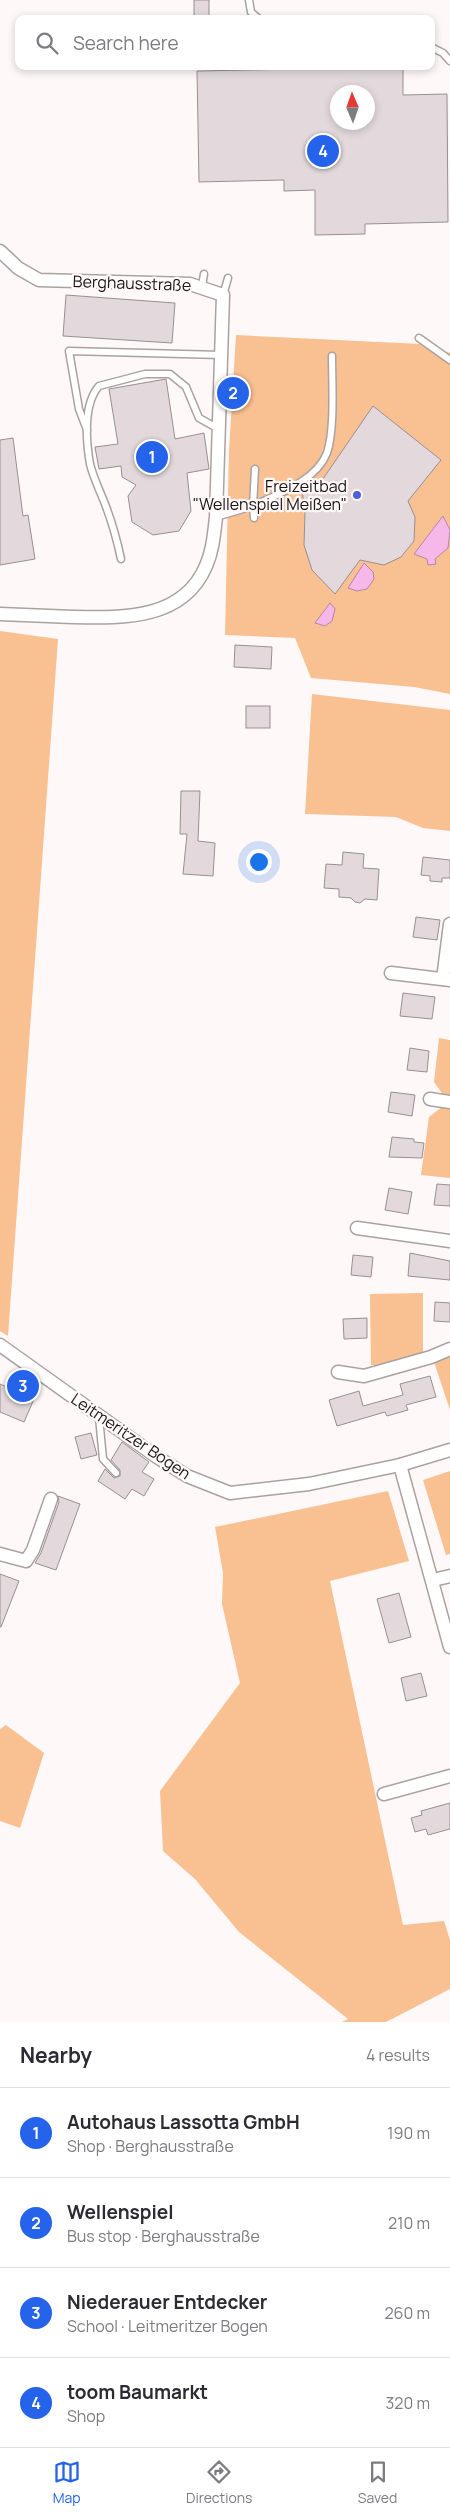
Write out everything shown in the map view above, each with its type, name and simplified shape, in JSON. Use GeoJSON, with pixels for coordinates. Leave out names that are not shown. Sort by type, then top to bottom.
{"type":"FeatureCollection","features":[{"type":"Feature","properties":{"kind":"street","name":"Berghausstraße"},"geometry":{"type":"LineString","coordinates":[[0,251],[18,268],[39,280],[175,283],[203,280],[223,295]]}},
{"type":"Feature","properties":{"kind":"street"},"geometry":{"type":"LineString","coordinates":[[0,614],[114,618],[138,616],[159,611],[180,600],[198,581],[211,553],[216,517],[223,295]]}},
{"type":"Feature","properties":{"kind":"street"},"geometry":{"type":"LineString","coordinates":[[391,972],[447,980],[450,924]]}},
{"type":"Feature","properties":{"kind":"street"},"geometry":{"type":"LineString","coordinates":[[430,1099],[450,1102]]}},
{"type":"Feature","properties":{"kind":"street"},"geometry":{"type":"LineString","coordinates":[[357,1228],[450,1241]]}},
{"type":"Feature","properties":{"kind":"street","name":"Leitmeritzer Bogen"},"geometry":{"type":"LineString","coordinates":[[0,1345],[187,1476],[230,1493],[309,1484],[400,1465],[450,1450]]}},
{"type":"Feature","properties":{"kind":"street"},"geometry":{"type":"LineString","coordinates":[[338,1372],[364,1376],[431,1357],[450,1349]]}},
{"type":"Feature","properties":{"kind":"street"},"geometry":{"type":"LineString","coordinates":[[400,1465],[450,1647]]}},
{"type":"Feature","properties":{"kind":"street"},"geometry":{"type":"LineString","coordinates":[[0,1554],[26,1561],[33,1550],[51,1499]]}},
{"type":"Feature","properties":{"kind":"street"},"geometry":{"type":"LineString","coordinates":[[433,1580],[450,1576]]}},
{"type":"Feature","properties":{"kind":"street"},"geometry":{"type":"LineString","coordinates":[[384,1794],[450,1776]]}},
{"type":"Feature","properties":{"kind":"lane"},"geometry":{"type":"LineString","coordinates":[[249,0],[252,12],[255,15]]}},
{"type":"Feature","properties":{"kind":"lane"},"geometry":{"type":"LineString","coordinates":[[435,49],[443,53],[450,62]]}},
{"type":"Feature","properties":{"kind":"lane"},"geometry":{"type":"LineString","coordinates":[[223,295],[228,278]]}},
{"type":"Feature","properties":{"kind":"lane"},"geometry":{"type":"LineString","coordinates":[[419,338],[450,360]]}},
{"type":"Feature","properties":{"kind":"lane"},"geometry":{"type":"LineString","coordinates":[[88,433],[79,409],[69,351],[221,355]]}},
{"type":"Feature","properties":{"kind":"lane"},"geometry":{"type":"LineString","coordinates":[[216,517],[253,506],[286,491],[308,476],[320,464],[326,453],[330,437],[332,356]]}},
{"type":"Feature","properties":{"kind":"lane"},"geometry":{"type":"LineString","coordinates":[[121,559],[116,534],[90,464],[88,433],[91,399],[99,386],[145,374],[170,374],[186,387],[199,418],[219,429]]}},
{"type":"Feature","properties":{"kind":"lane"},"geometry":{"type":"LineString","coordinates":[[254,518],[255,469]]}},
{"type":"Feature","properties":{"kind":"lane"},"geometry":{"type":"LineString","coordinates":[[99,1416],[103,1459],[116,1473]]}},
{"type":"Feature","properties":{"kind":"shaded area"},"geometry":{"type":"Polygon","coordinates":[[[236,335],[421,344],[450,353],[450,694],[414,687],[311,678],[295,638],[225,635],[229,451],[236,335]]]}},
{"type":"Feature","properties":{"kind":"shaded area"},"geometry":{"type":"Polygon","coordinates":[[[443,516],[450,530],[448,548],[435,559],[436,564],[428,565],[427,559],[414,554],[443,516]]]}},
{"type":"Feature","properties":{"kind":"shaded area"},"geometry":{"type":"Polygon","coordinates":[[[364,563],[373,572],[374,579],[367,589],[357,591],[348,588],[364,563]]]}},
{"type":"Feature","properties":{"kind":"shaded area"},"geometry":{"type":"Polygon","coordinates":[[[330,603],[335,609],[332,621],[325,626],[315,623],[330,603]]]}},
{"type":"Feature","properties":{"kind":"shaded area"},"geometry":{"type":"Polygon","coordinates":[[[0,631],[58,639],[8,1336],[0,1331],[0,631]]]}},
{"type":"Feature","properties":{"kind":"shaded area"},"geometry":{"type":"Polygon","coordinates":[[[312,694],[450,710],[450,831],[423,828],[396,817],[305,814],[312,694]]]}},
{"type":"Feature","properties":{"kind":"shaded area"},"geometry":{"type":"Polygon","coordinates":[[[439,1038],[450,1040],[450,1097],[444,1096],[434,1082],[439,1038]]]}},
{"type":"Feature","properties":{"kind":"shaded area"},"geometry":{"type":"Polygon","coordinates":[[[442,1107],[450,1108],[450,1178],[421,1175],[429,1117],[442,1107]]]}},
{"type":"Feature","properties":{"kind":"shaded area"},"geometry":{"type":"Polygon","coordinates":[[[423,1293],[423,1354],[384,1365],[371,1365],[370,1294],[423,1293]]]}},
{"type":"Feature","properties":{"kind":"shaded area"},"geometry":{"type":"Polygon","coordinates":[[[450,1357],[450,1410],[434,1362],[450,1357]]]}},
{"type":"Feature","properties":{"kind":"shaded area"},"geometry":{"type":"Polygon","coordinates":[[[450,1471],[450,1554],[446,1555],[423,1480],[450,1471]]]}},
{"type":"Feature","properties":{"kind":"shaded area"},"geometry":{"type":"Polygon","coordinates":[[[388,1491],[409,1561],[330,1581],[403,1925],[444,1921],[450,1940],[450,1989],[386,2022],[342,2022],[348,2019],[239,1932],[195,1879],[163,1851],[160,1791],[240,1683],[222,1604],[223,1573],[215,1527],[388,1491]]]}},
{"type":"Feature","properties":{"kind":"shaded area"},"geometry":{"type":"Polygon","coordinates":[[[6,1725],[44,1753],[20,1828],[0,1821],[0,1729],[6,1725]]]}},
{"type":"Feature","properties":{"kind":"building"},"geometry":{"type":"Polygon","coordinates":[[[194,0],[209,0],[209,15],[194,15],[194,0]]]}},
{"type":"Feature","properties":{"kind":"building"},"geometry":{"type":"Polygon","coordinates":[[[403,70],[403,95],[447,94],[448,222],[365,224],[365,234],[315,235],[315,190],[284,191],[284,180],[199,182],[197,71],[403,70]]]}},
{"type":"Feature","properties":{"kind":"building"},"geometry":{"type":"Polygon","coordinates":[[[66,295],[175,303],[172,343],[63,336],[66,295]]]}},
{"type":"Feature","properties":{"kind":"building"},"geometry":{"type":"Polygon","coordinates":[[[166,379],[175,439],[204,433],[209,469],[187,473],[191,511],[179,531],[153,535],[132,522],[128,496],[136,485],[122,477],[121,466],[99,469],[95,447],[118,444],[109,389],[166,379]]]}},
{"type":"Feature","properties":{"kind":"building","name":"Freizeitbad \"Wellenspiel Meißen\""},"geometry":{"type":"Polygon","coordinates":[[[373,406],[441,460],[408,501],[415,517],[414,541],[401,557],[384,565],[360,560],[335,594],[312,570],[304,545],[305,512],[302,490],[309,486],[316,489],[373,406]]]}},
{"type":"Feature","properties":{"kind":"building"},"geometry":{"type":"Polygon","coordinates":[[[13,438],[23,516],[28,515],[35,559],[0,565],[0,440],[13,438]]]}},
{"type":"Feature","properties":{"kind":"building"},"geometry":{"type":"Polygon","coordinates":[[[235,645],[272,647],[271,669],[234,667],[235,645]]]}},
{"type":"Feature","properties":{"kind":"building"},"geometry":{"type":"Polygon","coordinates":[[[246,706],[270,706],[270,728],[246,728],[246,706]]]}},
{"type":"Feature","properties":{"kind":"building"},"geometry":{"type":"Polygon","coordinates":[[[181,791],[200,791],[198,841],[215,843],[213,876],[183,874],[187,834],[180,834],[181,791]]]}},
{"type":"Feature","properties":{"kind":"building"},"geometry":{"type":"Polygon","coordinates":[[[343,852],[364,854],[363,868],[379,869],[377,900],[365,899],[360,903],[355,902],[351,898],[339,897],[339,889],[324,888],[326,864],[342,865],[343,852]]]}},
{"type":"Feature","properties":{"kind":"building"},"geometry":{"type":"Polygon","coordinates":[[[423,857],[450,860],[450,878],[442,878],[442,882],[430,881],[430,876],[421,875],[423,857]]]}},
{"type":"Feature","properties":{"kind":"building"},"geometry":{"type":"Polygon","coordinates":[[[416,917],[440,920],[437,940],[413,937],[416,917]]]}},
{"type":"Feature","properties":{"kind":"building"},"geometry":{"type":"Polygon","coordinates":[[[403,993],[435,997],[432,1019],[400,1016],[403,993]]]}},
{"type":"Feature","properties":{"kind":"building"},"geometry":{"type":"Polygon","coordinates":[[[410,1048],[429,1051],[427,1072],[407,1070],[410,1048]]]}},
{"type":"Feature","properties":{"kind":"building"},"geometry":{"type":"Polygon","coordinates":[[[391,1092],[415,1095],[412,1116],[388,1112],[391,1092]]]}},
{"type":"Feature","properties":{"kind":"building"},"geometry":{"type":"Polygon","coordinates":[[[392,1137],[414,1139],[414,1142],[424,1143],[422,1158],[389,1157],[392,1137]]]}},
{"type":"Feature","properties":{"kind":"building"},"geometry":{"type":"Polygon","coordinates":[[[437,1184],[450,1185],[450,1206],[434,1205],[437,1184]]]}},
{"type":"Feature","properties":{"kind":"building"},"geometry":{"type":"Polygon","coordinates":[[[389,1188],[412,1192],[408,1214],[385,1210],[389,1188]]]}},
{"type":"Feature","properties":{"kind":"building"},"geometry":{"type":"Polygon","coordinates":[[[410,1253],[450,1261],[450,1280],[408,1276],[410,1253]]]}},
{"type":"Feature","properties":{"kind":"building"},"geometry":{"type":"Polygon","coordinates":[[[353,1255],[373,1257],[371,1277],[351,1275],[353,1255]]]}},
{"type":"Feature","properties":{"kind":"building"},"geometry":{"type":"Polygon","coordinates":[[[435,1302],[450,1303],[450,1322],[434,1321],[435,1302]]]}},
{"type":"Feature","properties":{"kind":"building"},"geometry":{"type":"Polygon","coordinates":[[[367,1318],[367,1338],[344,1339],[343,1319],[367,1318]]]}},
{"type":"Feature","properties":{"kind":"building"},"geometry":{"type":"Polygon","coordinates":[[[430,1376],[436,1397],[406,1405],[408,1410],[387,1416],[385,1412],[337,1426],[329,1400],[359,1391],[363,1406],[403,1395],[400,1384],[430,1376]]]}},
{"type":"Feature","properties":{"kind":"building"},"geometry":{"type":"Polygon","coordinates":[[[0,1384],[34,1399],[24,1422],[0,1412],[0,1384]]]}},
{"type":"Feature","properties":{"kind":"building"},"geometry":{"type":"Polygon","coordinates":[[[91,1433],[97,1455],[81,1459],[75,1437],[91,1433]]]}},
{"type":"Feature","properties":{"kind":"building"},"geometry":{"type":"Polygon","coordinates":[[[122,1442],[149,1462],[142,1472],[154,1479],[144,1496],[132,1489],[125,1499],[98,1481],[105,1469],[114,1478],[120,1476],[120,1470],[111,1460],[122,1442]]]}},
{"type":"Feature","properties":{"kind":"building"},"geometry":{"type":"Polygon","coordinates":[[[58,1496],[80,1504],[56,1570],[35,1563],[41,1553],[59,1502],[58,1496]]]}},
{"type":"Feature","properties":{"kind":"building"},"geometry":{"type":"Polygon","coordinates":[[[0,1574],[19,1581],[1,1627],[0,1627],[0,1574]]]}},
{"type":"Feature","properties":{"kind":"building"},"geometry":{"type":"Polygon","coordinates":[[[399,1593],[411,1637],[389,1643],[377,1599],[399,1593]]]}},
{"type":"Feature","properties":{"kind":"building"},"geometry":{"type":"Polygon","coordinates":[[[421,1673],[427,1696],[406,1701],[401,1678],[421,1673]]]}},
{"type":"Feature","properties":{"kind":"building"},"geometry":{"type":"Polygon","coordinates":[[[450,1803],[450,1829],[428,1835],[426,1829],[415,1832],[411,1818],[422,1815],[421,1811],[450,1803]]]}},
{"type":"Feature","properties":{"kind":"place","name":"toom Baumarkt"},"geometry":{"type":"Point","coordinates":[323,151]}},
{"type":"Feature","properties":{"kind":"place","name":"Wellenspiel"},"geometry":{"type":"Point","coordinates":[233,393]}},
{"type":"Feature","properties":{"kind":"place","name":"Autohaus Lassotta GmbH"},"geometry":{"type":"Point","coordinates":[152,457]}},
{"type":"Feature","properties":{"kind":"place","name":"Freizeitbad \"Wellenspiel Meißen\""},"geometry":{"type":"Point","coordinates":[357,495]}},
{"type":"Feature","properties":{"kind":"place","name":"Niederauer Entdecker"},"geometry":{"type":"Point","coordinates":[23,1386]}}]}
